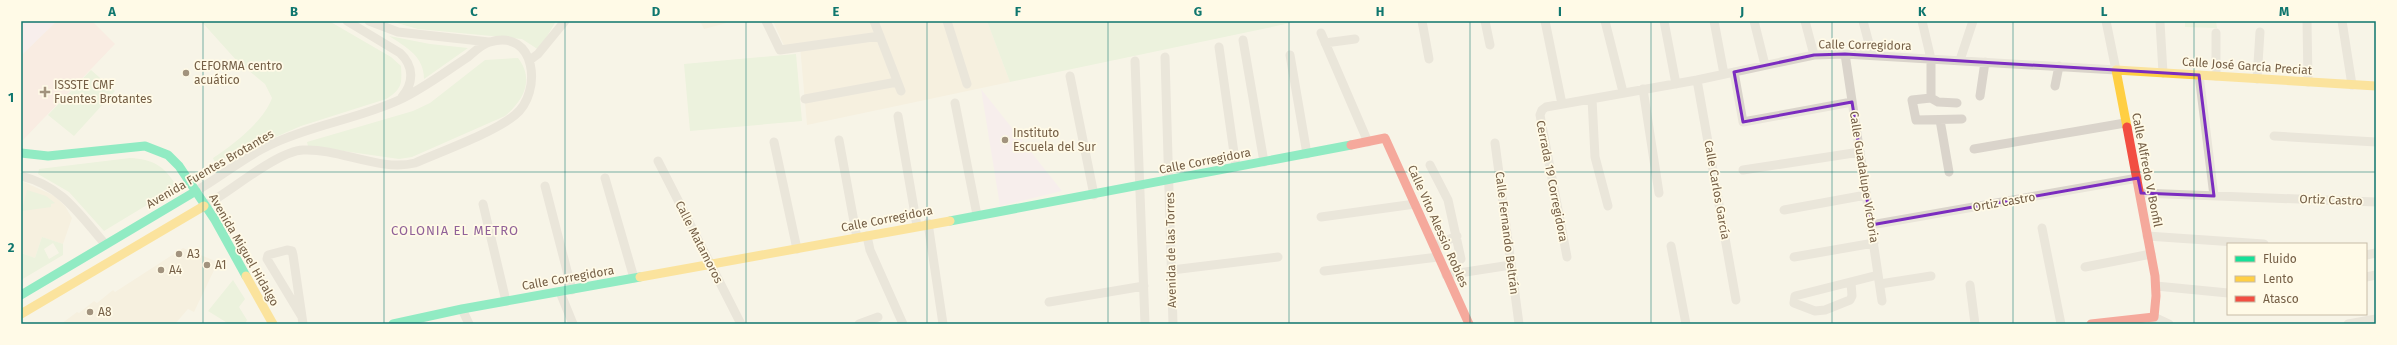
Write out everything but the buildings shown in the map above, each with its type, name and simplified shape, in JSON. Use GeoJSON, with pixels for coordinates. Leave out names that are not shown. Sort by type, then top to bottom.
{"type":"FeatureCollection","features":[{"type":"Feature","properties":{"kind":"street"},"geometry":{"type":"LineString","coordinates":[[348,21],[400,53],[407,60],[411,67],[410,83],[408,90],[398,101]]}},
{"type":"Feature","properties":{"kind":"street"},"geometry":{"type":"LineString","coordinates":[[369,21],[398,32],[489,42],[507,41],[517,44],[526,51],[530,60],[538,54],[565,21]]}},
{"type":"Feature","properties":{"kind":"street"},"geometry":{"type":"LineString","coordinates":[[766,21],[780,50],[880,36]]}},
{"type":"Feature","properties":{"kind":"street"},"geometry":{"type":"LineString","coordinates":[[874,21],[901,91]]}},
{"type":"Feature","properties":{"kind":"street"},"geometry":{"type":"LineString","coordinates":[[947,21],[967,84]]}},
{"type":"Feature","properties":{"kind":"street"},"geometry":{"type":"LineString","coordinates":[[1422,21],[1429,59]]}},
{"type":"Feature","properties":{"kind":"street"},"geometry":{"type":"LineString","coordinates":[[1485,21],[1490,45]]}},
{"type":"Feature","properties":{"kind":"street"},"geometry":{"type":"LineString","coordinates":[[1545,21],[1562,104]]}},
{"type":"Feature","properties":{"kind":"street"},"geometry":{"type":"LineString","coordinates":[[1605,21],[1624,92]]}},
{"type":"Feature","properties":{"kind":"street"},"geometry":{"type":"LineString","coordinates":[[1664,21],[1676,84]]}},
{"type":"Feature","properties":{"kind":"street"},"geometry":{"type":"LineString","coordinates":[[1714,21],[1724,74]]}},
{"type":"Feature","properties":{"kind":"street"},"geometry":{"type":"LineString","coordinates":[[1754,21],[1765,65]]}},
{"type":"Feature","properties":{"kind":"street"},"geometry":{"type":"LineString","coordinates":[[1805,21],[1814,55]]}},
{"type":"Feature","properties":{"kind":"street"},"geometry":{"type":"LineString","coordinates":[[1863,21],[1872,55]]}},
{"type":"Feature","properties":{"kind":"street"},"geometry":{"type":"LineString","coordinates":[[1922,21],[1931,59],[1931,98]]}},
{"type":"Feature","properties":{"kind":"street"},"geometry":{"type":"LineString","coordinates":[[1960,60],[1973,21]]}},
{"type":"Feature","properties":{"kind":"street","name":"Calle Alfredo V. Bonfil"},"geometry":{"type":"LineString","coordinates":[[2106,21],[2141,193],[2151,254],[2156,286],[2153,320]]}},
{"type":"Feature","properties":{"kind":"street"},"geometry":{"type":"LineString","coordinates":[[2308,21],[2308,82]]}},
{"type":"Feature","properties":{"kind":"street"},"geometry":{"type":"LineString","coordinates":[[2342,21],[2352,85]]}},
{"type":"Feature","properties":{"kind":"street"},"geometry":{"type":"LineString","coordinates":[[2160,22],[2163,72]]}},
{"type":"Feature","properties":{"kind":"street"},"geometry":{"type":"LineString","coordinates":[[2257,78],[2260,32]]}},
{"type":"Feature","properties":{"kind":"street"},"geometry":{"type":"LineString","coordinates":[[1321,33],[1368,142]]}},
{"type":"Feature","properties":{"kind":"street"},"geometry":{"type":"LineString","coordinates":[[2216,33],[2216,76]]}},
{"type":"Feature","properties":{"kind":"street"},"geometry":{"type":"LineString","coordinates":[[1325,43],[1355,39]]}},
{"type":"Feature","properties":{"kind":"street"},"geometry":{"type":"LineString","coordinates":[[1244,40],[1264,162]]}},
{"type":"Feature","properties":{"kind":"street","name":"Avenida Fuentes Brotantes"},"geometry":{"type":"LineString","coordinates":[[21,296],[270,145],[311,129],[398,101],[419,90],[489,42]]}},
{"type":"Feature","properties":{"kind":"street"},"geometry":{"type":"LineString","coordinates":[[1219,47],[1236,167]]}},
{"type":"Feature","properties":{"kind":"street","name":"Calle Guadalupe Victoria"},"geometry":{"type":"LineString","coordinates":[[1845,54],[1882,301]]}},
{"type":"Feature","properties":{"kind":"street"},"geometry":{"type":"LineString","coordinates":[[1290,55],[1307,154]]}},
{"type":"Feature","properties":{"kind":"street","name":"Calle Corregidora"},"geometry":{"type":"LineString","coordinates":[[1546,107],[1697,80],[1814,55],[1872,55],[2116,70]]}},
{"type":"Feature","properties":{"kind":"street","name":"Avenida de las Torres"},"geometry":{"type":"LineString","coordinates":[[1165,57],[1170,180],[1173,324]]}},
{"type":"Feature","properties":{"kind":"street","name":"Avenida Fuentes Brotantes"},"geometry":{"type":"LineString","coordinates":[[21,314],[204,206],[281,157],[302,150],[346,155],[401,167],[415,163],[500,125],[516,115],[527,101],[531,88],[530,60]]}},
{"type":"Feature","properties":{"kind":"street"},"geometry":{"type":"LineString","coordinates":[[1135,60],[1145,324]]}},
{"type":"Feature","properties":{"kind":"street"},"geometry":{"type":"LineString","coordinates":[[1980,96],[1985,62]]}},
{"type":"Feature","properties":{"kind":"street"},"geometry":{"type":"LineString","coordinates":[[2055,86],[2058,66]]}},
{"type":"Feature","properties":{"kind":"street","name":"Calle José García Preciat"},"geometry":{"type":"LineString","coordinates":[[2116,70],[2376,86]]}},
{"type":"Feature","properties":{"kind":"street"},"geometry":{"type":"LineString","coordinates":[[1734,72],[1743,122],[1852,102]]}},
{"type":"Feature","properties":{"kind":"street"},"geometry":{"type":"LineString","coordinates":[[2199,75],[2214,196]]}},
{"type":"Feature","properties":{"kind":"street"},"geometry":{"type":"LineString","coordinates":[[1070,76],[1094,195]]}},
{"type":"Feature","properties":{"kind":"street","name":"Calle Carlos García"},"geometry":{"type":"LineString","coordinates":[[1697,80],[1736,300]]}},
{"type":"Feature","properties":{"kind":"street"},"geometry":{"type":"LineString","coordinates":[[805,99],[897,82]]}},
{"type":"Feature","properties":{"kind":"street"},"geometry":{"type":"LineString","coordinates":[[1643,89],[1659,193]]}},
{"type":"Feature","properties":{"kind":"street"},"geometry":{"type":"LineString","coordinates":[[1592,98],[1595,156],[1608,206]]}},
{"type":"Feature","properties":{"kind":"street"},"geometry":{"type":"LineString","coordinates":[[1957,103],[1938,102],[1931,98],[1912,100],[1916,120],[1962,119]]}},
{"type":"Feature","properties":{"kind":"street"},"geometry":{"type":"LineString","coordinates":[[955,103],[977,215]]}},
{"type":"Feature","properties":{"kind":"street","name":"Cerrada 19 Corregidora"},"geometry":{"type":"LineString","coordinates":[[1546,107],[1542,110],[1540,115],[1567,257]]}},
{"type":"Feature","properties":{"kind":"street"},"geometry":{"type":"LineString","coordinates":[[898,116],[917,226]]}},
{"type":"Feature","properties":{"kind":"street"},"geometry":{"type":"LineString","coordinates":[[1940,120],[1949,172]]}},
{"type":"Feature","properties":{"kind":"street"},"geometry":{"type":"LineString","coordinates":[[1974,149],[2126,123]]}},
{"type":"Feature","properties":{"kind":"street"},"geometry":{"type":"LineString","coordinates":[[1382,128],[1385,138]]}},
{"type":"Feature","properties":{"kind":"street"},"geometry":{"type":"LineString","coordinates":[[2274,136],[2376,142]]}},
{"type":"Feature","properties":{"kind":"street","name":"Calle Corregidora"},"geometry":{"type":"LineString","coordinates":[[392,324],[462,309],[797,249],[928,223],[1094,195],[1385,138]]}},
{"type":"Feature","properties":{"kind":"street","name":"Calle Vito Alessio Robles"},"geometry":{"type":"LineString","coordinates":[[1385,138],[1469,324]]}},
{"type":"Feature","properties":{"kind":"street"},"geometry":{"type":"LineString","coordinates":[[839,140],[862,237],[870,250],[903,324]]}},
{"type":"Feature","properties":{"kind":"street"},"geometry":{"type":"LineString","coordinates":[[774,142],[797,249]]}},
{"type":"Feature","properties":{"kind":"street","name":"Calle Fernando Beltrán"},"geometry":{"type":"LineString","coordinates":[[1495,143],[1519,324]]}},
{"type":"Feature","properties":{"kind":"street","name":"Avenida Miguel Hidalgo"},"geometry":{"type":"LineString","coordinates":[[21,153],[48,156],[145,146],[168,155],[180,166],[196,191],[273,324]]}},
{"type":"Feature","properties":{"kind":"street"},"geometry":{"type":"LineString","coordinates":[[1743,170],[1860,152]]}},
{"type":"Feature","properties":{"kind":"street","name":"Calle Matamoros"},"geometry":{"type":"LineString","coordinates":[[658,160],[740,324]]}},
{"type":"Feature","properties":{"kind":"street"},"geometry":{"type":"LineString","coordinates":[[1430,164],[1448,200],[1461,259]]}},
{"type":"Feature","properties":{"kind":"street"},"geometry":{"type":"LineString","coordinates":[[21,176],[37,180],[64,196],[105,244]]}},
{"type":"Feature","properties":{"kind":"street"},"geometry":{"type":"LineString","coordinates":[[605,178],[634,278]]}},
{"type":"Feature","properties":{"kind":"street","name":"Ortiz Castro"},"geometry":{"type":"LineString","coordinates":[[1871,225],[2138,178]]}},
{"type":"Feature","properties":{"kind":"street"},"geometry":{"type":"LineString","coordinates":[[545,186],[572,290]]}},
{"type":"Feature","properties":{"kind":"street","name":"Ortiz Castro"},"geometry":{"type":"LineString","coordinates":[[2141,193],[2376,202]]}},
{"type":"Feature","properties":{"kind":"street"},"geometry":{"type":"LineString","coordinates":[[1784,210],[1866,195]]}},
{"type":"Feature","properties":{"kind":"street"},"geometry":{"type":"LineString","coordinates":[[484,204],[506,301]]}},
{"type":"Feature","properties":{"kind":"street"},"geometry":{"type":"LineString","coordinates":[[1321,217],[1414,204]]}},
{"type":"Feature","properties":{"kind":"street"},"geometry":{"type":"LineString","coordinates":[[928,223],[943,324]]}},
{"type":"Feature","properties":{"kind":"street"},"geometry":{"type":"LineString","coordinates":[[2042,228],[2061,324]]}},
{"type":"Feature","properties":{"kind":"street"},"geometry":{"type":"LineString","coordinates":[[1434,246],[1457,236]]}},
{"type":"Feature","properties":{"kind":"street"},"geometry":{"type":"LineString","coordinates":[[2147,236],[2249,243]]}},
{"type":"Feature","properties":{"kind":"street"},"geometry":{"type":"LineString","coordinates":[[1794,257],[1874,243]]}},
{"type":"Feature","properties":{"kind":"street"},"geometry":{"type":"LineString","coordinates":[[1671,246],[1686,324]]}},
{"type":"Feature","properties":{"kind":"street"},"geometry":{"type":"LineString","coordinates":[[286,250],[292,251],[302,321],[267,259],[268,255],[286,250]]}},
{"type":"Feature","properties":{"kind":"street"},"geometry":{"type":"LineString","coordinates":[[2085,267],[2151,254]]}},
{"type":"Feature","properties":{"kind":"street"},"geometry":{"type":"LineString","coordinates":[[1172,270],[1278,257]]}},
{"type":"Feature","properties":{"kind":"street"},"geometry":{"type":"LineString","coordinates":[[1324,271],[1438,257]]}},
{"type":"Feature","properties":{"kind":"street"},"geometry":{"type":"LineString","coordinates":[[1446,274],[1511,265]]}},
{"type":"Feature","properties":{"kind":"street"},"geometry":{"type":"LineString","coordinates":[[1851,282],[1852,296],[1850,300],[1825,310],[1815,311],[1794,302],[1795,296],[1851,282],[1931,276]]}},
{"type":"Feature","properties":{"kind":"street"},"geometry":{"type":"LineString","coordinates":[[44,281],[52,296]]}},
{"type":"Feature","properties":{"kind":"street"},"geometry":{"type":"LineString","coordinates":[[1970,285],[1975,324]]}},
{"type":"Feature","properties":{"kind":"street"},"geometry":{"type":"LineString","coordinates":[[1049,302],[1144,286]]}},
{"type":"Feature","properties":{"kind":"street"},"geometry":{"type":"LineString","coordinates":[[2156,286],[2227,293]]}},
{"type":"Feature","properties":{"kind":"street"},"geometry":{"type":"LineString","coordinates":[[560,292],[573,324]]}},
{"type":"Feature","properties":{"kind":"street"},"geometry":{"type":"LineString","coordinates":[[462,309],[469,324]]}},
{"type":"Feature","properties":{"kind":"street"},"geometry":{"type":"LineString","coordinates":[[859,324],[878,317]]}},
{"type":"Feature","properties":{"kind":"street"},"geometry":{"type":"LineString","coordinates":[[2348,324],[2376,318]]}},
{"type":"Feature","properties":{"kind":"street"},"geometry":{"type":"LineString","coordinates":[[2091,324],[2153,320],[2169,324]]}},
{"type":"Feature","properties":{"kind":"highlighted area"},"geometry":{"type":"Polygon","coordinates":[[[1845,54],[2199,75],[2214,196],[2141,193],[2138,178],[1871,225],[1852,102],[1743,122],[1734,72],[1814,55],[1845,54]]]}},
{"type":"Feature","properties":{"kind":"shaded area"},"geometry":{"type":"Polygon","coordinates":[[[21,21],[57,21],[21,56],[21,21]]]}},
{"type":"Feature","properties":{"kind":"shaded area","name":"ISSSTE CMF Fuentes Brotantes"},"geometry":{"type":"Polygon","coordinates":[[[57,21],[92,21],[115,44],[22,141],[21,56],[57,21]]]}},
{"type":"Feature","properties":{"kind":"shaded area"},"geometry":{"type":"Polygon","coordinates":[[[700,21],[734,21],[704,29],[700,21]]]}},
{"type":"Feature","properties":{"kind":"shaded area"},"geometry":{"type":"Polygon","coordinates":[[[773,21],[987,21],[1010,82],[807,125],[800,46],[785,48],[773,21]]]}},
{"type":"Feature","properties":{"kind":"shaded area","name":"Instituto Escuela del Sur"},"geometry":{"type":"Polygon","coordinates":[[[981,89],[1062,191],[1000,206],[981,89]]]}},
{"type":"Feature","properties":{"kind":"shaded area"},"geometry":{"type":"Polygon","coordinates":[[[24,182],[55,196],[65,206],[72,218],[63,244],[42,237],[35,258],[21,253],[21,183],[24,182]]]}},
{"type":"Feature","properties":{"kind":"shaded area"},"geometry":{"type":"Polygon","coordinates":[[[183,248],[218,262],[194,312],[188,309],[175,324],[61,324],[77,312],[79,313],[94,301],[97,303],[113,290],[115,292],[183,248]]]}},
{"type":"Feature","properties":{"kind":"green space"},"geometry":{"type":"Polygon","coordinates":[[[201,21],[329,21],[391,57],[401,66],[400,86],[386,99],[301,126],[215,163],[213,158],[230,146],[255,124],[268,107],[272,98],[265,84],[237,61],[201,21]]]}},
{"type":"Feature","properties":{"kind":"green space"},"geometry":{"type":"Polygon","coordinates":[[[390,21],[556,21],[539,50],[522,39],[418,29],[390,21]]]}},
{"type":"Feature","properties":{"kind":"green space"},"geometry":{"type":"Polygon","coordinates":[[[987,21],[1300,21],[1010,82],[987,21]]]}},
{"type":"Feature","properties":{"kind":"green space"},"geometry":{"type":"Polygon","coordinates":[[[2185,21],[2216,21],[2217,28],[2185,27],[2185,21]]]}},
{"type":"Feature","properties":{"kind":"green space"},"geometry":{"type":"Polygon","coordinates":[[[389,36],[430,44],[468,48],[424,79],[421,64],[413,53],[389,36]]]}},
{"type":"Feature","properties":{"kind":"green space"},"geometry":{"type":"Polygon","coordinates":[[[796,54],[802,121],[690,131],[684,64],[796,54]]]}},
{"type":"Feature","properties":{"kind":"green space"},"geometry":{"type":"Polygon","coordinates":[[[518,58],[526,74],[525,90],[517,104],[505,116],[412,157],[399,159],[308,146],[307,142],[413,111],[430,103],[485,60],[518,58]]]}},
{"type":"Feature","properties":{"kind":"green space"},"geometry":{"type":"Polygon","coordinates":[[[91,70],[115,91],[74,136],[48,115],[91,70]]]}},
{"type":"Feature","properties":{"kind":"green space"},"geometry":{"type":"Polygon","coordinates":[[[130,158],[145,160],[162,168],[172,178],[176,185],[175,188],[104,231],[69,192],[38,174],[39,169],[130,158]]]}},
{"type":"Feature","properties":{"kind":"green space"},"geometry":{"type":"Polygon","coordinates":[[[27,190],[46,196],[55,203],[51,204],[51,207],[22,211],[27,190]]]}},
{"type":"Feature","properties":{"kind":"green space"},"geometry":{"type":"Polygon","coordinates":[[[42,237],[63,244],[63,255],[21,280],[21,253],[35,258],[42,237]],[[53,243],[44,249],[49,259],[59,253],[53,243]]]}},
{"type":"Feature","properties":{"kind":"green space"},"geometry":{"type":"Polygon","coordinates":[[[233,280],[245,299],[239,307],[247,320],[245,324],[229,324],[208,311],[233,280]]]}},
{"type":"Feature","properties":{"kind":"traffic: fast"},"geometry":{"type":"LineString","coordinates":[[950,221],[1351,145]]}},
{"type":"Feature","properties":{"kind":"traffic: fast"},"geometry":{"type":"LineString","coordinates":[[21,153],[48,156],[145,146],[168,155],[179,166],[215,220],[246,276]]}},
{"type":"Feature","properties":{"kind":"traffic: fast"},"geometry":{"type":"LineString","coordinates":[[21,295],[196,191]]}},
{"type":"Feature","properties":{"kind":"traffic: fast"},"geometry":{"type":"LineString","coordinates":[[393,324],[462,309],[640,277]]}},
{"type":"Feature","properties":{"kind":"traffic: slow"},"geometry":{"type":"LineString","coordinates":[[2127,127],[2116,70],[2376,86]]}},
{"type":"Feature","properties":{"kind":"traffic: slow"},"geometry":{"type":"LineString","coordinates":[[21,314],[204,206]]}},
{"type":"Feature","properties":{"kind":"traffic: slow"},"geometry":{"type":"LineString","coordinates":[[640,277],[950,221]]}},
{"type":"Feature","properties":{"kind":"traffic: slow"},"geometry":{"type":"LineString","coordinates":[[246,276],[273,324]]}},
{"type":"Feature","properties":{"kind":"traffic: jam"},"geometry":{"type":"LineString","coordinates":[[2091,324],[2154,317],[2156,296],[2155,276],[2127,127]]}},
{"type":"Feature","properties":{"kind":"traffic: jam"},"geometry":{"type":"LineString","coordinates":[[1351,145],[1385,138],[1469,324]]}},
{"type":"Feature","properties":{"kind":"place","name":"CEFORMA centro acuático"},"geometry":{"type":"Point","coordinates":[186,73]}},
{"type":"Feature","properties":{"kind":"place","name":"ISSSTE CMF Fuentes Brotantes"},"geometry":{"type":"Point","coordinates":[45,92]}},
{"type":"Feature","properties":{"kind":"place","name":"Instituto Escuela del Sur"},"geometry":{"type":"Point","coordinates":[1005,140]}},
{"type":"Feature","properties":{"kind":"place","name":"A3"},"geometry":{"type":"Point","coordinates":[179,254]}},
{"type":"Feature","properties":{"kind":"place","name":"A1"},"geometry":{"type":"Point","coordinates":[207,265]}},
{"type":"Feature","properties":{"kind":"place","name":"A4"},"geometry":{"type":"Point","coordinates":[161,270]}},
{"type":"Feature","properties":{"kind":"place","name":"A8"},"geometry":{"type":"Point","coordinates":[90,312]}},
{"type":"Feature","properties":{"kind":"district","name":"COLONIA EL METRO"},"geometry":{"type":"Point","coordinates":[455,230]}}]}
